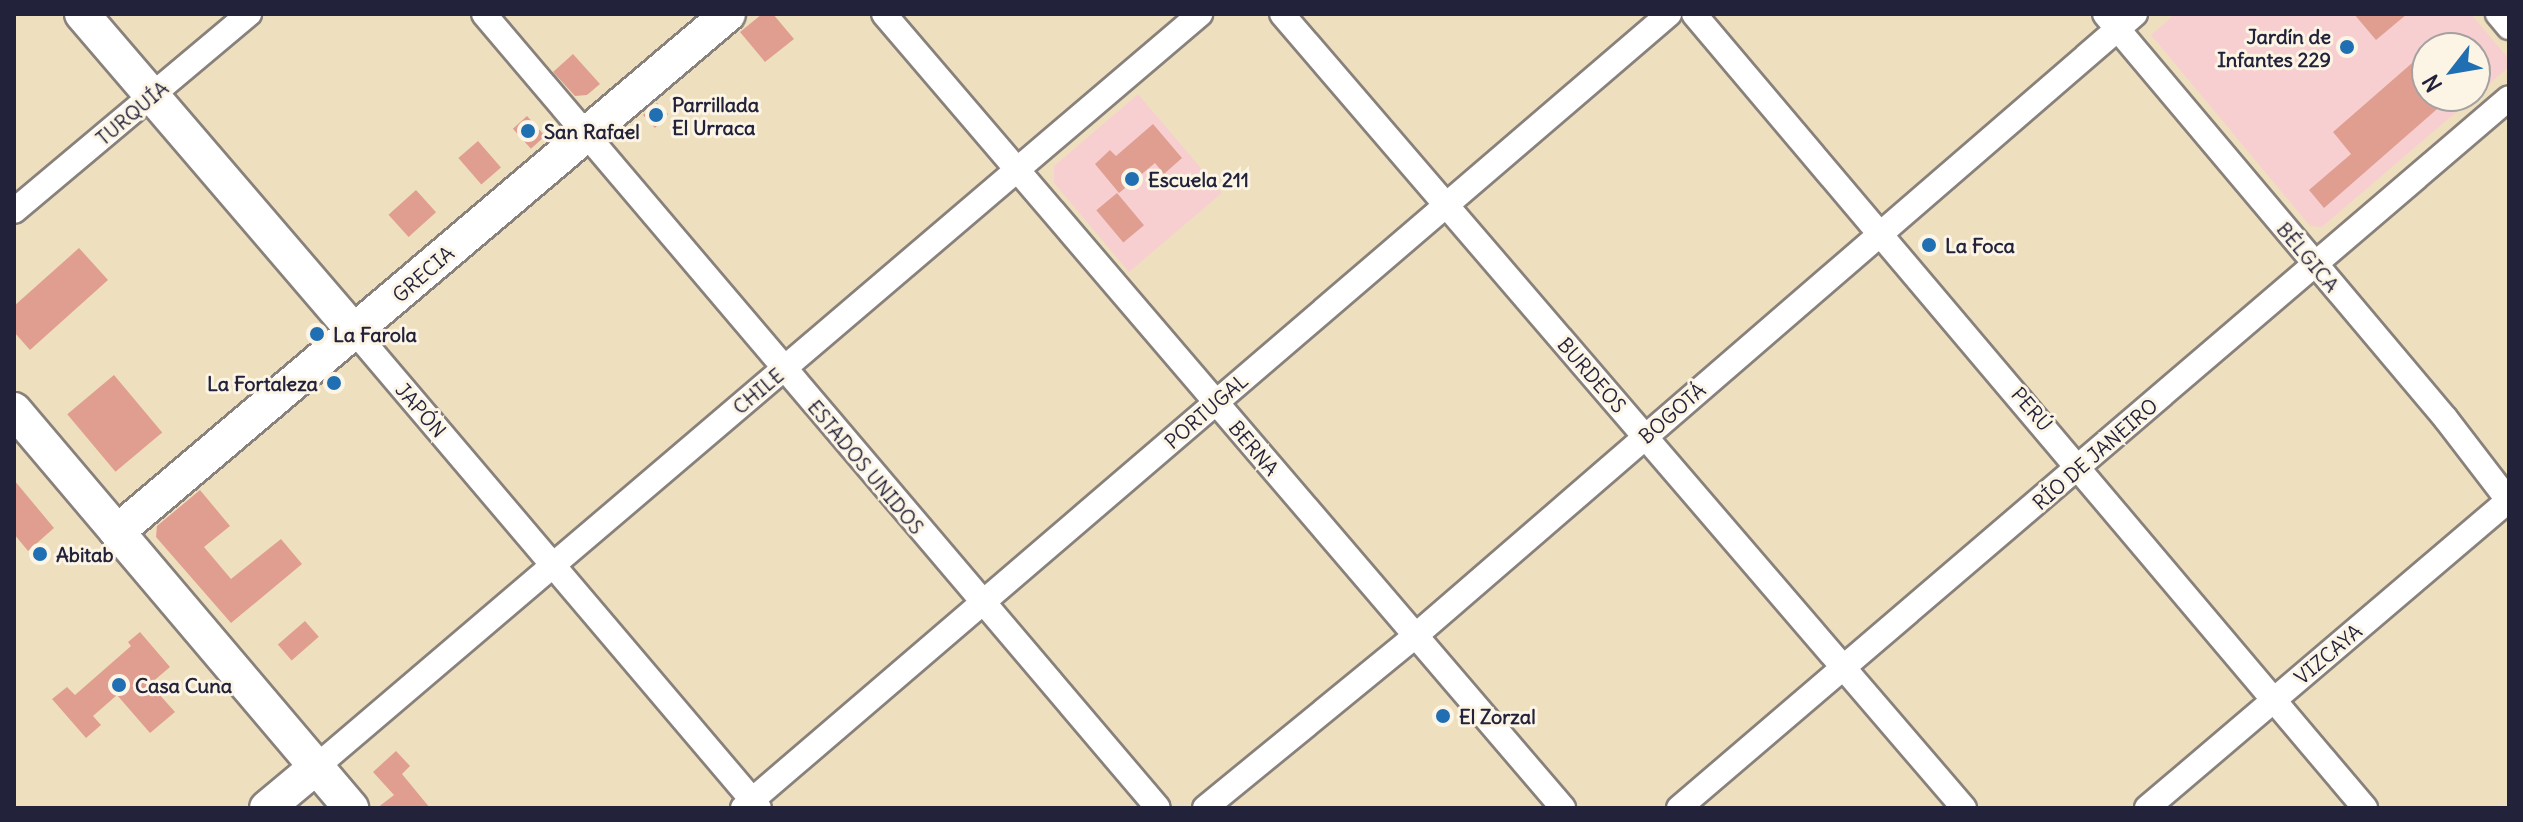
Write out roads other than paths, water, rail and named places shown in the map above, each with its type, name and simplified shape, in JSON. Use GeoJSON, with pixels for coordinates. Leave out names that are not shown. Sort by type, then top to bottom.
{"type":"FeatureCollection","features":[{"type":"Feature","properties":{"kind":"street","name":"JAPÓN"},"geometry":{"type":"LineString","coordinates":[[82,14],[554,565],[751,805]]}},
{"type":"Feature","properties":{"kind":"street","name":"TURQUÍA"},"geometry":{"type":"LineString","coordinates":[[14,211],[249,14]]}},
{"type":"Feature","properties":{"kind":"street","name":"ESTADOS UNIDOS"},"geometry":{"type":"LineString","coordinates":[[484,14],[783,370],[1158,808]]}},
{"type":"Feature","properties":{"kind":"street","name":"GRECIA"},"geometry":{"type":"LineString","coordinates":[[117,532],[728,14]]}},
{"type":"Feature","properties":{"kind":"street","name":"BERNA"},"geometry":{"type":"LineString","coordinates":[[884,14],[1563,808]]}},
{"type":"Feature","properties":{"kind":"street","name":"CHILE"},"geometry":{"type":"LineString","coordinates":[[315,768],[1200,14]]}},
{"type":"Feature","properties":{"kind":"street","name":"BURDEOS"},"geometry":{"type":"LineString","coordinates":[[1282,14],[1964,808]]}},
{"type":"Feature","properties":{"kind":"street","name":"PORTUGAL"},"geometry":{"type":"LineString","coordinates":[[751,805],[981,603],[1669,14]]}},
{"type":"Feature","properties":{"kind":"street","name":"PERÚ"},"geometry":{"type":"LineString","coordinates":[[1694,14],[2080,466],[2365,808]]}},
{"type":"Feature","properties":{"kind":"street"},"geometry":{"type":"LineString","coordinates":[[2498,14],[2509,27]]}},
{"type":"Feature","properties":{"kind":"street","name":"BOGOTÁ"},"geometry":{"type":"LineString","coordinates":[[1205,808],[1414,637],[1881,232],[2119,19]]}},
{"type":"Feature","properties":{"kind":"street","name":"BÉLGICA"},"geometry":{"type":"LineString","coordinates":[[2119,19],[2315,266],[2509,500]]}},
{"type":"Feature","properties":{"kind":"street","name":"RÍO DE JANEIRO"},"geometry":{"type":"LineString","coordinates":[[1679,808],[2509,98]]}},
{"type":"Feature","properties":{"kind":"street"},"geometry":{"type":"LineString","coordinates":[[14,410],[351,808]]}},
{"type":"Feature","properties":{"kind":"street","name":"VIZCAYA"},"geometry":{"type":"LineString","coordinates":[[2147,808],[2509,500]]}},
{"type":"Feature","properties":{"kind":"street"},"geometry":{"type":"LineString","coordinates":[[267,808],[315,768]]}},
{"type":"Feature","properties":{"kind":"place","name":"Jardín de Infantes 229"},"geometry":{"type":"Point","coordinates":[2347,47]}},
{"type":"Feature","properties":{"kind":"place","name":"Parrillada El Urraca"},"geometry":{"type":"Point","coordinates":[656,115]}},
{"type":"Feature","properties":{"kind":"place","name":"San Rafael"},"geometry":{"type":"Point","coordinates":[528,131]}},
{"type":"Feature","properties":{"kind":"place","name":"Escuela 211"},"geometry":{"type":"Point","coordinates":[1132,179]}},
{"type":"Feature","properties":{"kind":"place","name":"La Foca"},"geometry":{"type":"Point","coordinates":[1929,245]}},
{"type":"Feature","properties":{"kind":"place","name":"La Farola"},"geometry":{"type":"Point","coordinates":[317,334]}},
{"type":"Feature","properties":{"kind":"place","name":"La Fortaleza"},"geometry":{"type":"Point","coordinates":[334,383]}},
{"type":"Feature","properties":{"kind":"place","name":"Abitab"},"geometry":{"type":"Point","coordinates":[40,554]}},
{"type":"Feature","properties":{"kind":"place","name":"Casa Cuna"},"geometry":{"type":"Point","coordinates":[119,685]}},
{"type":"Feature","properties":{"kind":"place","name":"El Zorzal"},"geometry":{"type":"Point","coordinates":[1443,716]}}]}
